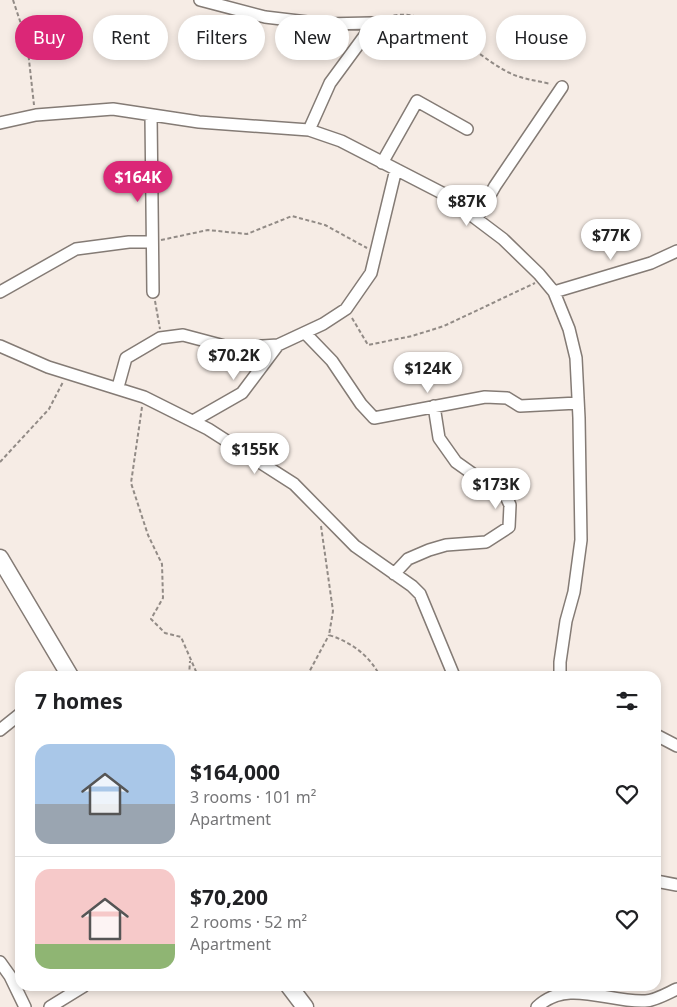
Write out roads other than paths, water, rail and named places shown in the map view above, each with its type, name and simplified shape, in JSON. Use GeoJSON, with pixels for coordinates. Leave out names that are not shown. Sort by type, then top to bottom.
{"type":"FeatureCollection","features":[{"type":"Feature","properties":{"kind":"main road"},"geometry":{"type":"LineString","coordinates":[[0,558],[67,671]]}},
{"type":"Feature","properties":{"kind":"main road"},"geometry":{"type":"LineString","coordinates":[[294,991],[305,1007]]}},
{"type":"Feature","properties":{"kind":"street"},"geometry":{"type":"LineString","coordinates":[[200,0],[266,17],[324,24],[372,23],[330,83],[309,130]]}},
{"type":"Feature","properties":{"kind":"street"},"geometry":{"type":"LineString","coordinates":[[477,218],[495,186],[562,87]]}},
{"type":"Feature","properties":{"kind":"street"},"geometry":{"type":"LineString","coordinates":[[382,163],[417,101],[467,129]]}},
{"type":"Feature","properties":{"kind":"street"},"geometry":{"type":"LineString","coordinates":[[0,122],[36,115],[113,109],[199,122],[309,130],[341,141],[442,193],[503,239],[544,279],[554,292],[566,320],[576,358],[578,403],[581,540],[574,592],[566,621],[560,671]]}},
{"type":"Feature","properties":{"kind":"street"},"geometry":{"type":"LineString","coordinates":[[151,114],[153,292]]}},
{"type":"Feature","properties":{"kind":"street"},"geometry":{"type":"LineString","coordinates":[[118,387],[126,358],[160,338],[183,335],[232,348],[278,345],[323,324],[346,309],[371,273],[396,169]]}},
{"type":"Feature","properties":{"kind":"street"},"geometry":{"type":"LineString","coordinates":[[0,292],[76,249],[128,242],[152,242]]}},
{"type":"Feature","properties":{"kind":"street"},"geometry":{"type":"LineString","coordinates":[[554,292],[651,263],[677,251]]}},
{"type":"Feature","properties":{"kind":"street"},"geometry":{"type":"LineString","coordinates":[[305,333],[332,361],[361,404],[374,418],[485,397],[507,398],[520,406],[578,403]]}},
{"type":"Feature","properties":{"kind":"street"},"geometry":{"type":"LineString","coordinates":[[193,422],[242,393],[278,345]]}},
{"type":"Feature","properties":{"kind":"street"},"geometry":{"type":"LineString","coordinates":[[0,346],[68,373],[118,387],[144,397],[193,422],[294,484],[318,506],[355,546],[420,594],[452,671]]}},
{"type":"Feature","properties":{"kind":"street"},"geometry":{"type":"LineString","coordinates":[[394,574],[408,559],[429,550],[446,545],[486,542],[509,527],[510,505],[505,494],[456,462],[439,438],[434,406]]}},
{"type":"Feature","properties":{"kind":"street"},"geometry":{"type":"LineString","coordinates":[[0,730],[15,718]]}},
{"type":"Feature","properties":{"kind":"street"},"geometry":{"type":"LineString","coordinates":[[661,738],[677,746]]}},
{"type":"Feature","properties":{"kind":"street"},"geometry":{"type":"LineString","coordinates":[[661,881],[677,885]]}},
{"type":"Feature","properties":{"kind":"street"},"geometry":{"type":"LineString","coordinates":[[0,962],[15,986]]}},
{"type":"Feature","properties":{"kind":"street"},"geometry":{"type":"LineString","coordinates":[[537,1007],[546,999],[579,992],[646,1002],[677,989]]}},
{"type":"Feature","properties":{"kind":"street"},"geometry":{"type":"LineString","coordinates":[[17,991],[25,1007]]}},
{"type":"Feature","properties":{"kind":"street"},"geometry":{"type":"LineString","coordinates":[[50,1007],[76,991]]}}]}
